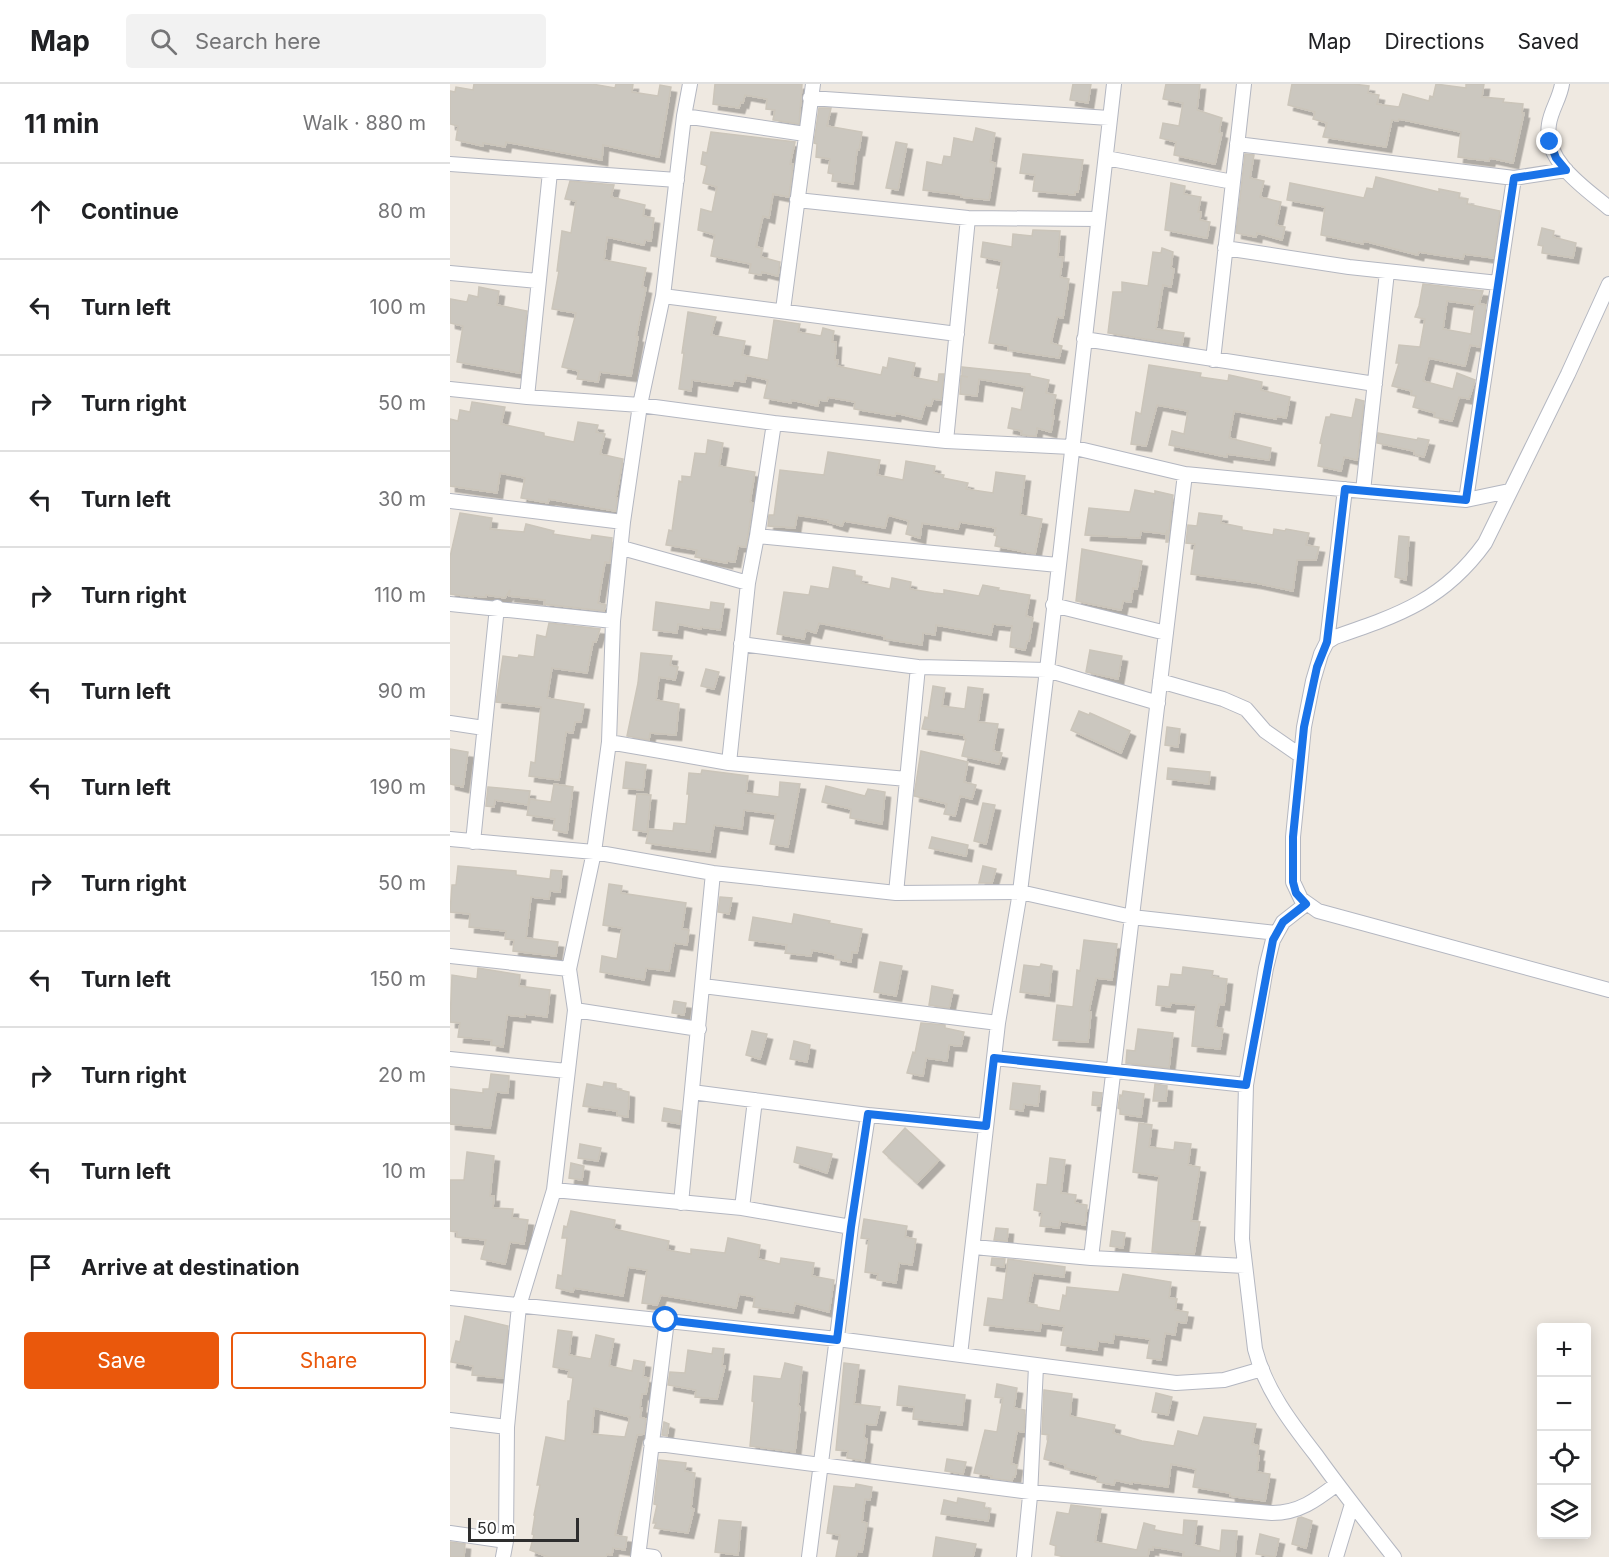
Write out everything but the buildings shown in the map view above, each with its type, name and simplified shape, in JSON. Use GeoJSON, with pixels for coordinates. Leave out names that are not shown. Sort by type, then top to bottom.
{"type":"FeatureCollection","features":[{"type":"Feature","properties":{"kind":"street"},"geometry":{"type":"LineString","coordinates":[[503,1557],[506,1541],[507,1427],[519,1306],[554,1190],[575,1010],[569,969],[594,852],[609,742],[613,621],[623,522],[640,405],[663,296],[684,116],[690,84]]}},
{"type":"Feature","properties":{"kind":"street"},"geometry":{"type":"LineString","coordinates":[[783,310],[813,84]]}},
{"type":"Feature","properties":{"kind":"street"},"geometry":{"type":"LineString","coordinates":[[960,1355],[998,1023],[1020,892],[1047,670],[1114,84]]}},
{"type":"Feature","properties":{"kind":"street"},"geometry":{"type":"LineString","coordinates":[[1213,360],[1244,84]]}},
{"type":"Feature","properties":{"kind":"street"},"geometry":{"type":"LineString","coordinates":[[1562,84],[1549,124],[1549,135],[1556,158],[1566,170],[1609,208]]}},
{"type":"Feature","properties":{"kind":"street"},"geometry":{"type":"LineString","coordinates":[[810,98],[1109,118]]}},
{"type":"Feature","properties":{"kind":"street"},"geometry":{"type":"LineString","coordinates":[[684,116],[805,134]]}},
{"type":"Feature","properties":{"kind":"street"},"geometry":{"type":"LineString","coordinates":[[1237,144],[1514,178],[1566,170]]}},
{"type":"Feature","properties":{"kind":"street"},"geometry":{"type":"LineString","coordinates":[[1106,158],[1233,182]]}},
{"type":"Feature","properties":{"kind":"street"},"geometry":{"type":"LineString","coordinates":[[450,164],[677,180]]}},
{"type":"Feature","properties":{"kind":"street"},"geometry":{"type":"LineString","coordinates":[[527,398],[550,172]]}},
{"type":"Feature","properties":{"kind":"street"},"geometry":{"type":"LineString","coordinates":[[1466,500],[1514,178]]}},
{"type":"Feature","properties":{"kind":"street"},"geometry":{"type":"LineString","coordinates":[[797,200],[968,218],[1098,219]]}},
{"type":"Feature","properties":{"kind":"street"},"geometry":{"type":"LineString","coordinates":[[946,441],[968,218]]}},
{"type":"Feature","properties":{"kind":"street"},"geometry":{"type":"LineString","coordinates":[[1225,248],[1387,272],[1498,283]]}},
{"type":"Feature","properties":{"kind":"street"},"geometry":{"type":"LineString","coordinates":[[1363,491],[1387,272]]}},
{"type":"Feature","properties":{"kind":"street"},"geometry":{"type":"LineString","coordinates":[[450,273],[538,281]]}},
{"type":"Feature","properties":{"kind":"street"},"geometry":{"type":"LineString","coordinates":[[1327,642],[1410,608],[1447,586],[1473,560],[1485,543],[1509,490],[1568,374],[1609,284]]}},
{"type":"Feature","properties":{"kind":"street"},"geometry":{"type":"LineString","coordinates":[[663,296],[957,334]]}},
{"type":"Feature","properties":{"kind":"street"},"geometry":{"type":"LineString","coordinates":[[1084,339],[1375,384]]}},
{"type":"Feature","properties":{"kind":"street"},"geometry":{"type":"LineString","coordinates":[[450,389],[527,398],[640,405],[774,423],[946,441],[1071,447],[1185,474],[1363,491],[1466,500],[1509,490]]}},
{"type":"Feature","properties":{"kind":"street"},"geometry":{"type":"LineString","coordinates":[[729,763],[747,583],[757,536],[774,423]]}},
{"type":"Feature","properties":{"kind":"street"},"geometry":{"type":"LineString","coordinates":[[1091,1258],[1185,474]]}},
{"type":"Feature","properties":{"kind":"street"},"geometry":{"type":"LineString","coordinates":[[1345,489],[1327,642],[1317,667],[1304,727],[1291,869],[1296,893],[1306,904],[1323,913],[1609,990]]}},
{"type":"Feature","properties":{"kind":"street"},"geometry":{"type":"LineString","coordinates":[[450,501],[623,522]]}},
{"type":"Feature","properties":{"kind":"street"},"geometry":{"type":"LineString","coordinates":[[757,536],[1058,565]]}},
{"type":"Feature","properties":{"kind":"street"},"geometry":{"type":"LineString","coordinates":[[622,548],[747,583]]}},
{"type":"Feature","properties":{"kind":"street"},"geometry":{"type":"LineString","coordinates":[[450,604],[613,621]]}},
{"type":"Feature","properties":{"kind":"street"},"geometry":{"type":"LineString","coordinates":[[1053,605],[1166,633]]}},
{"type":"Feature","properties":{"kind":"street"},"geometry":{"type":"LineString","coordinates":[[473,842],[497,608]]}},
{"type":"Feature","properties":{"kind":"street"},"geometry":{"type":"LineString","coordinates":[[741,644],[918,667],[1047,670],[1158,703]]}},
{"type":"Feature","properties":{"kind":"street"},"geometry":{"type":"LineString","coordinates":[[896,893],[918,667]]}},
{"type":"Feature","properties":{"kind":"street"},"geometry":{"type":"LineString","coordinates":[[1161,681],[1222,699],[1246,709],[1265,730],[1301,756]]}},
{"type":"Feature","properties":{"kind":"street"},"geometry":{"type":"LineString","coordinates":[[450,723],[484,728]]}},
{"type":"Feature","properties":{"kind":"street"},"geometry":{"type":"LineString","coordinates":[[609,742],[729,763],[907,779]]}},
{"type":"Feature","properties":{"kind":"street"},"geometry":{"type":"LineString","coordinates":[[450,839],[594,852],[713,873],[896,893],[1020,892],[1132,917],[1276,933]]}},
{"type":"Feature","properties":{"kind":"street"},"geometry":{"type":"LineString","coordinates":[[681,1203],[713,873]]}},
{"type":"Feature","properties":{"kind":"street"},"geometry":{"type":"LineString","coordinates":[[1306,904],[1283,922],[1276,933],[1266,968],[1246,1085],[1242,1239],[1255,1349],[1282,1410],[1394,1557]]}},
{"type":"Feature","properties":{"kind":"street"},"geometry":{"type":"LineString","coordinates":[[450,956],[569,969]]}},
{"type":"Feature","properties":{"kind":"street"},"geometry":{"type":"LineString","coordinates":[[703,986],[998,1023]]}},
{"type":"Feature","properties":{"kind":"street"},"geometry":{"type":"LineString","coordinates":[[575,1010],[699,1029]]}},
{"type":"Feature","properties":{"kind":"street"},"geometry":{"type":"LineString","coordinates":[[994,1058],[1246,1085]]}},
{"type":"Feature","properties":{"kind":"street"},"geometry":{"type":"LineString","coordinates":[[450,1059],[567,1071]]}},
{"type":"Feature","properties":{"kind":"street"},"geometry":{"type":"LineString","coordinates":[[692,1092],[986,1126]]}},
{"type":"Feature","properties":{"kind":"street"},"geometry":{"type":"LineString","coordinates":[[742,1208],[755,1100]]}},
{"type":"Feature","properties":{"kind":"street"},"geometry":{"type":"LineString","coordinates":[[809,1557],[851,1227],[868,1114]]}},
{"type":"Feature","properties":{"kind":"street"},"geometry":{"type":"LineString","coordinates":[[554,1190],[742,1208],[851,1227]]}},
{"type":"Feature","properties":{"kind":"street"},"geometry":{"type":"LineString","coordinates":[[974,1247],[1091,1258],[1245,1266]]}},
{"type":"Feature","properties":{"kind":"street"},"geometry":{"type":"LineString","coordinates":[[450,1298],[666,1320],[1036,1366],[1194,1383],[1235,1378],[1262,1369]]}},
{"type":"Feature","properties":{"kind":"street"},"geometry":{"type":"LineString","coordinates":[[654,1557],[638,1556],[666,1320]]}},
{"type":"Feature","properties":{"kind":"street"},"geometry":{"type":"LineString","coordinates":[[1024,1557],[1030,1492],[1036,1366]]}},
{"type":"Feature","properties":{"kind":"street"},"geometry":{"type":"LineString","coordinates":[[450,1420],[507,1427]]}},
{"type":"Feature","properties":{"kind":"street"},"geometry":{"type":"LineString","coordinates":[[651,1443],[1030,1492],[1280,1513],[1303,1508],[1337,1484]]}},
{"type":"Feature","properties":{"kind":"street"},"geometry":{"type":"LineString","coordinates":[[1336,1557],[1352,1504]]}},
{"type":"Feature","properties":{"kind":"street"},"geometry":{"type":"LineString","coordinates":[[450,1533],[506,1541]]}},
{"type":"Feature","properties":{"kind":"route"},"geometry":{"type":"LineString","coordinates":[[666,1320],[837,1340],[868,1114],[986,1126],[994,1058],[1246,1085],[1273,940],[1283,922],[1306,904],[1296,893],[1291,869],[1298,776],[1313,681],[1327,642],[1345,489],[1466,500],[1514,178],[1566,170],[1556,158],[1550,142]]}}]}
